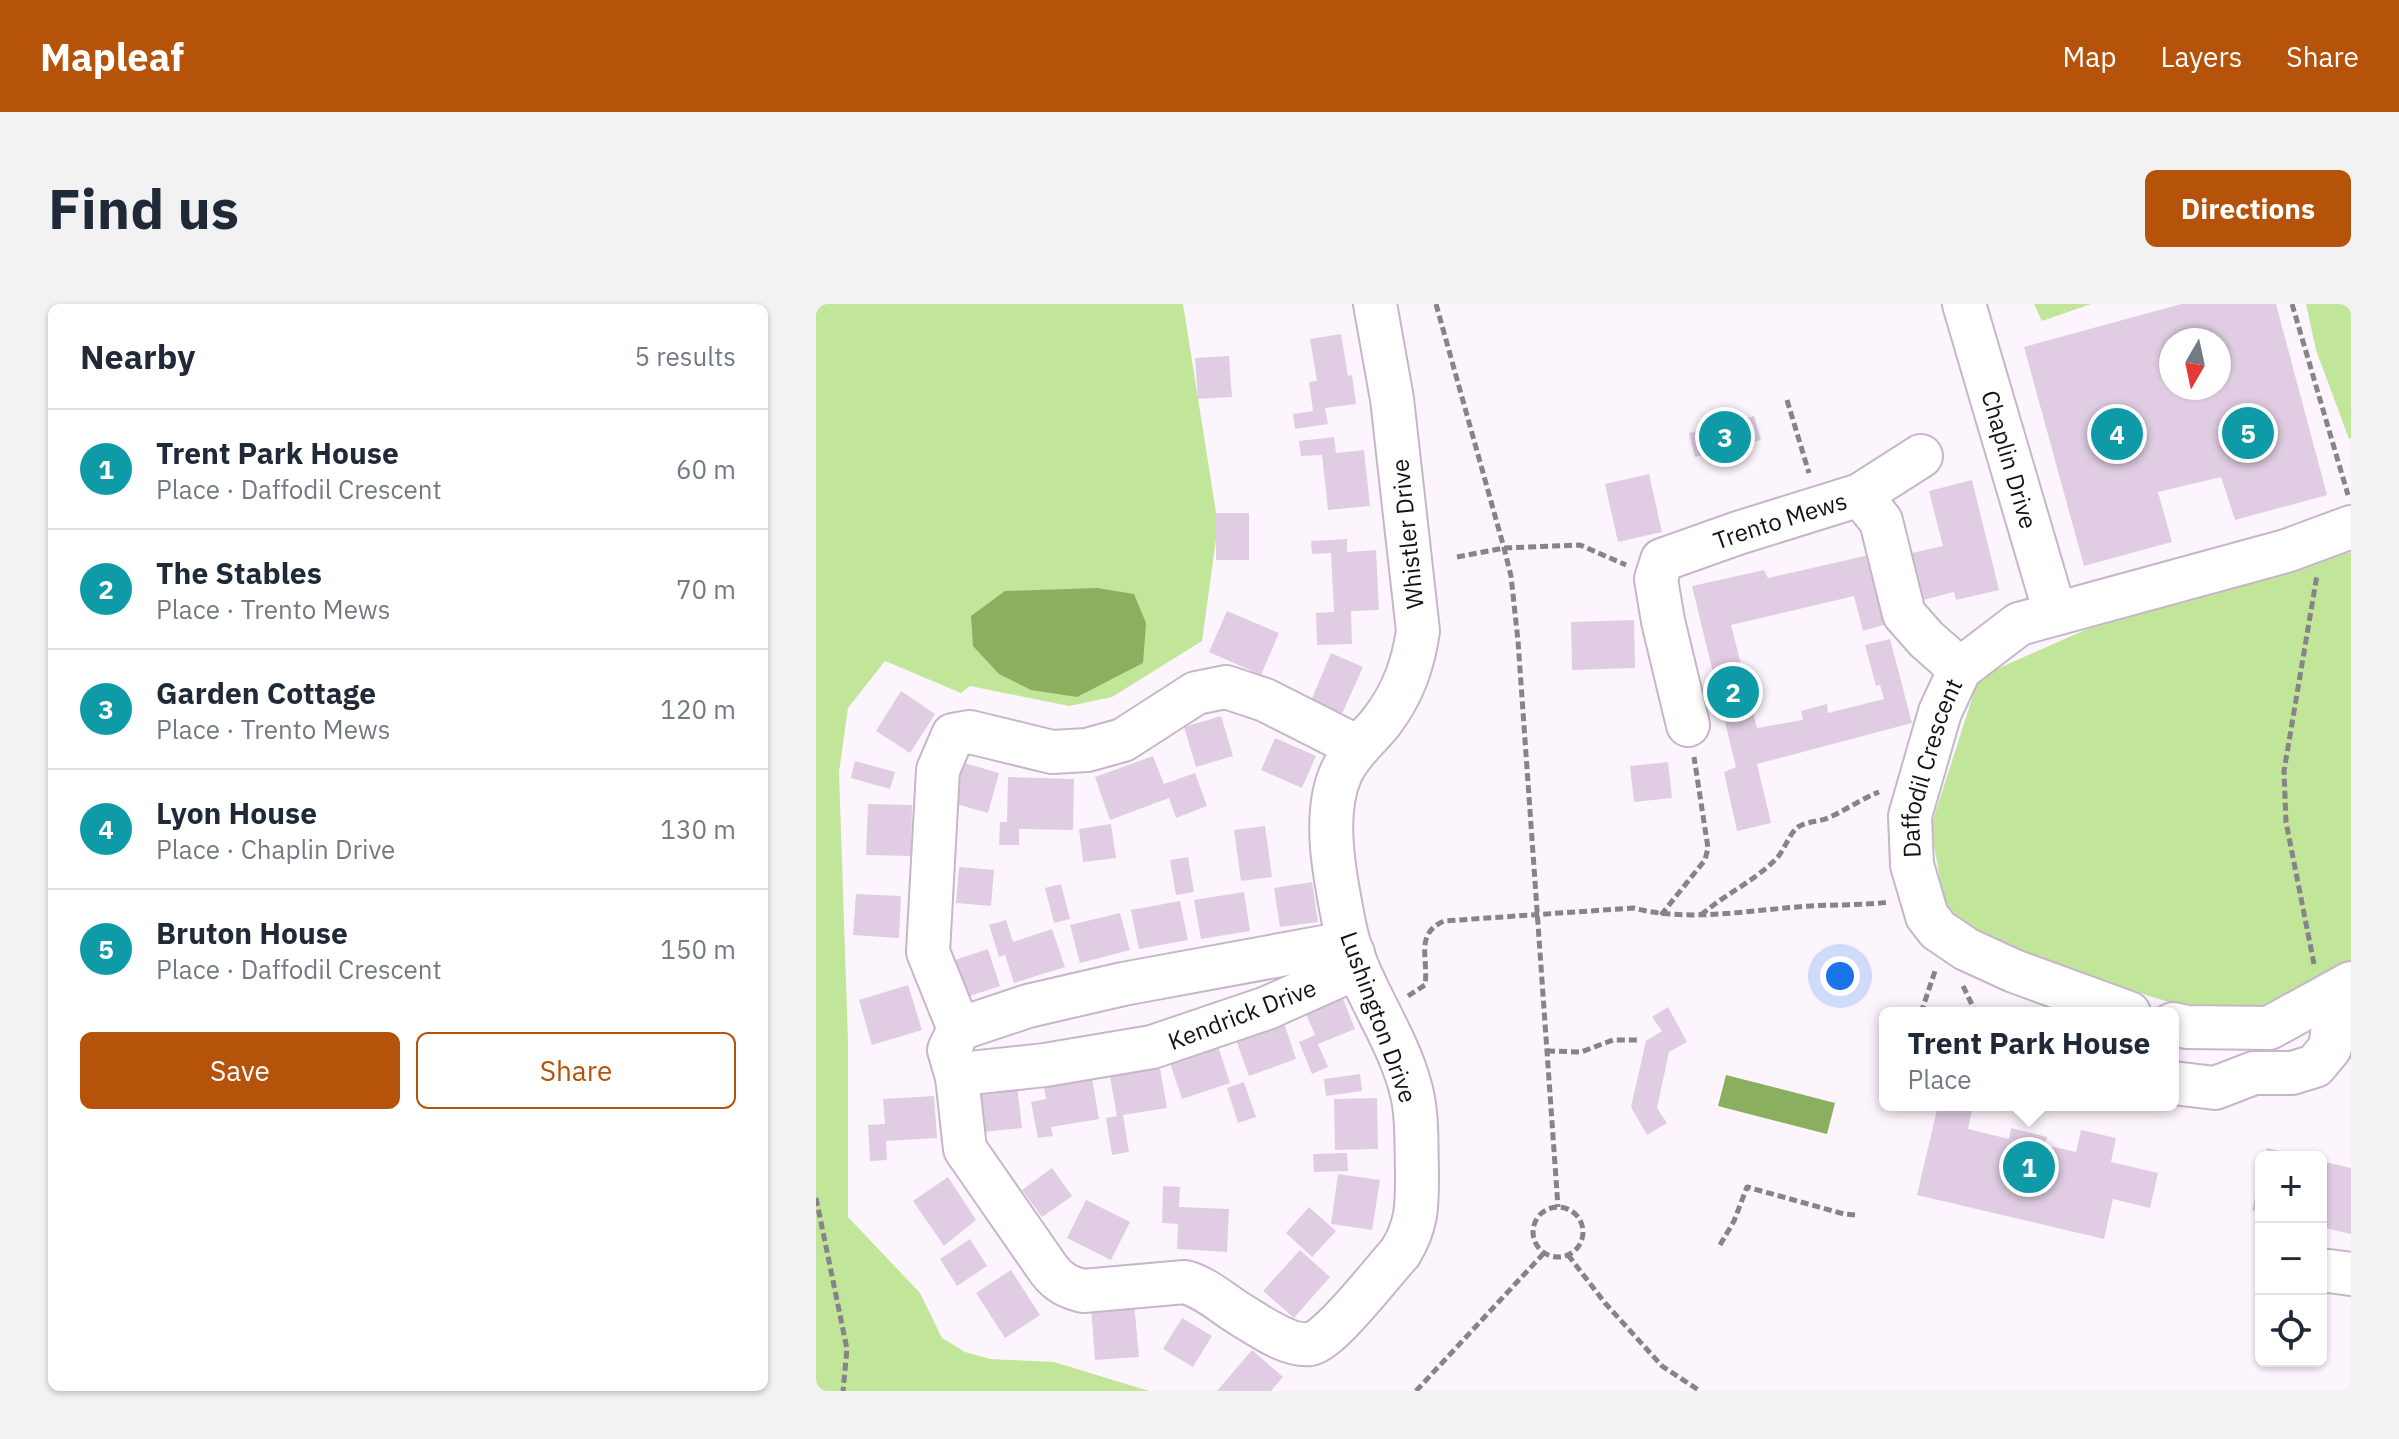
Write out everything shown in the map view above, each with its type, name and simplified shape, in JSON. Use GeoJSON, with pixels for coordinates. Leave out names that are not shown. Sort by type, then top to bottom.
{"type":"FeatureCollection","features":[{"type":"Feature","properties":{"kind":"street","name":"Whistler Drive"},"geometry":{"type":"LineString","coordinates":[[1358,747],[1382,721],[1397,697],[1413,665],[1418,631],[1392,399],[1375,304]]}},
{"type":"Feature","properties":{"kind":"street","name":"Chaplin Drive"},"geometry":{"type":"LineString","coordinates":[[1964,304],[2055,613]]}},
{"type":"Feature","properties":{"kind":"street"},"geometry":{"type":"LineString","coordinates":[[1860,495],[1921,456]]}},
{"type":"Feature","properties":{"kind":"street","name":"Trento Mews"},"geometry":{"type":"LineString","coordinates":[[1656,579],[1662,560],[1860,495],[1881,521],[1904,614],[1926,639],[1960,669]]}},
{"type":"Feature","properties":{"kind":"street","name":"Daffodil Crescent"},"geometry":{"type":"LineString","coordinates":[[2113,1007],[2014,971],[1966,949],[1938,930],[1920,901],[1912,865],[1910,816],[1940,712],[1960,669],[2019,624],[2286,551],[2344,523]]}},
{"type":"Feature","properties":{"kind":"street"},"geometry":{"type":"LineString","coordinates":[[1656,579],[1688,725]]}},
{"type":"Feature","properties":{"kind":"street"},"geometry":{"type":"LineString","coordinates":[[957,1077],[949,1050],[959,1029],[928,952],[938,770],[953,735],[970,732],[1052,752],[1087,750],[1123,740],[1196,693],[1226,687],[1265,700],[1358,747]]}},
{"type":"Feature","properties":{"kind":"street","name":"Lushington Drive"},"geometry":{"type":"LineString","coordinates":[[957,1077],[965,1149],[1057,1280],[1083,1291],[1185,1282],[1197,1285],[1241,1315],[1294,1343],[1312,1345],[1331,1332],[1400,1253],[1409,1238],[1417,1213],[1415,1116],[1410,1086],[1344,926],[1330,819],[1332,797],[1342,771],[1358,747]]}},
{"type":"Feature","properties":{"kind":"street","name":"Kendrick Drive"},"geometry":{"type":"LineString","coordinates":[[957,1077],[1152,1047],[1267,1008],[1343,974],[1353,953],[1329,946],[1200,968],[1028,1006],[959,1029]]}},
{"type":"Feature","properties":{"kind":"street"},"geometry":{"type":"LineString","coordinates":[[2179,1025],[2269,1028],[2336,992]]}},
{"type":"Feature","properties":{"kind":"street"},"geometry":{"type":"LineString","coordinates":[[2179,1084],[2215,1088],[2254,1073],[2292,1073],[2315,1066],[2330,1048],[2336,992]]}},
{"type":"Feature","properties":{"kind":"street"},"geometry":{"type":"LineString","coordinates":[[2327,1271],[2351,1274]]}},
{"type":"Feature","properties":{"kind":"path"},"geometry":{"type":"LineString","coordinates":[[1436,304],[1511,576],[1558,1207]]}},
{"type":"Feature","properties":{"kind":"path"},"geometry":{"type":"LineString","coordinates":[[2292,304],[2344,523],[2319,564],[2284,771],[2286,822],[2336,992]]}},
{"type":"Feature","properties":{"kind":"path"},"geometry":{"type":"LineString","coordinates":[[1787,400],[1820,509]]}},
{"type":"Feature","properties":{"kind":"path"},"geometry":{"type":"LineString","coordinates":[[1457,557],[1504,548],[1580,545],[1656,579]]}},
{"type":"Feature","properties":{"kind":"path"},"geometry":{"type":"LineString","coordinates":[[1660,915],[1705,860],[1708,848],[1688,725]]}},
{"type":"Feature","properties":{"kind":"path"},"geometry":{"type":"LineString","coordinates":[[1700,916],[1776,859],[1794,830],[1809,821],[1823,820],[1882,791]]}},
{"type":"Feature","properties":{"kind":"path"},"geometry":{"type":"LineString","coordinates":[[1377,1009],[1425,985],[1424,945],[1427,934],[1433,926],[1444,921],[1633,908],[1660,915],[1700,916],[1803,906],[1920,901]]}},
{"type":"Feature","properties":{"kind":"path"},"geometry":{"type":"LineString","coordinates":[[1547,1051],[1581,1052],[1613,1040],[1639,1040]]}},
{"type":"Feature","properties":{"kind":"path"},"geometry":{"type":"LineString","coordinates":[[1720,1245],[1734,1221],[1747,1187],[1855,1215]]}},
{"type":"Feature","properties":{"kind":"path"},"geometry":{"type":"LineString","coordinates":[[816,1198],[847,1349],[843,1391]]}},
{"type":"Feature","properties":{"kind":"path"},"geometry":{"type":"LineString","coordinates":[[1558,1207],[1576,1213],[1583,1228],[1580,1244],[1568,1255],[1551,1256],[1544,1253],[1534,1239],[1534,1223],[1544,1210],[1558,1207]]}},
{"type":"Feature","properties":{"kind":"path"},"geometry":{"type":"LineString","coordinates":[[1416,1391],[1544,1253]]}},
{"type":"Feature","properties":{"kind":"path"},"geometry":{"type":"LineString","coordinates":[[1568,1255],[1605,1303],[1662,1366],[1700,1391]]}},
{"type":"Feature","properties":{"kind":"shaded area"},"geometry":{"type":"Polygon","coordinates":[[[816,304],[1183,304],[1218,525],[1202,641],[1112,697],[1069,706],[970,686],[961,693],[885,661],[848,708],[839,772],[848,1041],[848,1217],[920,1293],[942,1338],[965,1352],[990,1359],[1054,1362],[1149,1391],[816,1391],[816,304]]]}},
{"type":"Feature","properties":{"kind":"shaded area"},"geometry":{"type":"Polygon","coordinates":[[[2034,304],[2091,304],[2042,321],[2034,304]]]}},
{"type":"Feature","properties":{"kind":"shaded area"},"geometry":{"type":"Polygon","coordinates":[[[2306,304],[2351,304],[2349,439],[2316,350],[2306,304]]]}},
{"type":"Feature","properties":{"kind":"shaded area"},"geometry":{"type":"Polygon","coordinates":[[[2351,552],[2351,975],[2279,1016],[2219,1017],[1970,942],[1943,899],[1931,826],[1979,677],[2085,630],[2351,552]]]}},
{"type":"Feature","properties":{"kind":"shaded area"},"geometry":{"type":"Polygon","coordinates":[[[1097,588],[1134,594],[1146,623],[1143,663],[1077,697],[1031,690],[999,674],[973,646],[971,616],[1005,591],[1097,588]]]}},
{"type":"Feature","properties":{"kind":"shaded area"},"geometry":{"type":"Polygon","coordinates":[[[1726,1075],[1835,1103],[1827,1134],[1718,1106],[1726,1075]]]}},
{"type":"Feature","properties":{"kind":"building"},"geometry":{"type":"Polygon","coordinates":[[[2181,304],[2276,304],[2327,495],[2235,520],[2221,477],[2158,492],[2172,542],[2084,566],[2024,347],[2181,304]]]}},
{"type":"Feature","properties":{"kind":"building"},"geometry":{"type":"Polygon","coordinates":[[[1341,334],[1356,404],[1325,408],[1328,424],[1295,429],[1293,414],[1313,411],[1309,382],[1317,381],[1310,339],[1341,334]]]}},
{"type":"Feature","properties":{"kind":"building"},"geometry":{"type":"Polygon","coordinates":[[[1229,356],[1232,397],[1198,399],[1195,358],[1229,356]]]}},
{"type":"Feature","properties":{"kind":"building"},"geometry":{"type":"Polygon","coordinates":[[[1754,416],[1761,440],[1695,457],[1689,433],[1754,416]]]}},
{"type":"Feature","properties":{"kind":"building"},"geometry":{"type":"Polygon","coordinates":[[[1334,437],[1336,453],[1364,450],[1370,506],[1328,510],[1322,455],[1301,456],[1299,441],[1334,437]]]}},
{"type":"Feature","properties":{"kind":"building"},"geometry":{"type":"Polygon","coordinates":[[[1649,474],[1662,532],[1618,542],[1605,484],[1649,474]]]}},
{"type":"Feature","properties":{"kind":"building"},"geometry":{"type":"Polygon","coordinates":[[[1972,480],[1999,590],[1956,600],[1954,592],[1915,602],[1903,555],[1943,546],[1929,491],[1972,480]]]}},
{"type":"Feature","properties":{"kind":"building"},"geometry":{"type":"Polygon","coordinates":[[[1216,513],[1249,513],[1249,560],[1216,560],[1216,513]]]}},
{"type":"Feature","properties":{"kind":"building"},"geometry":{"type":"Polygon","coordinates":[[[1347,539],[1347,552],[1376,550],[1379,610],[1351,611],[1352,644],[1317,645],[1316,613],[1334,612],[1331,553],[1312,554],[1311,541],[1347,539]]]}},
{"type":"Feature","properties":{"kind":"building"},"geometry":{"type":"Polygon","coordinates":[[[1869,555],[1887,624],[1863,631],[1854,596],[1731,625],[1757,728],[1803,720],[1801,711],[1827,704],[1828,713],[1884,699],[1880,685],[1876,686],[1865,645],[1890,639],[1912,723],[1757,764],[1771,823],[1737,831],[1724,772],[1736,767],[1692,586],[1764,570],[1768,578],[1869,555]]]}},
{"type":"Feature","properties":{"kind":"building"},"geometry":{"type":"Polygon","coordinates":[[[1227,611],[1279,633],[1261,675],[1209,652],[1227,611]]]}},
{"type":"Feature","properties":{"kind":"building"},"geometry":{"type":"Polygon","coordinates":[[[1634,620],[1635,668],[1572,670],[1571,622],[1634,620]]]}},
{"type":"Feature","properties":{"kind":"building"},"geometry":{"type":"Polygon","coordinates":[[[1331,653],[1363,667],[1342,714],[1311,701],[1331,653]]]}},
{"type":"Feature","properties":{"kind":"building"},"geometry":{"type":"Polygon","coordinates":[[[901,691],[935,714],[910,753],[876,731],[901,691]]]}},
{"type":"Feature","properties":{"kind":"building"},"geometry":{"type":"Polygon","coordinates":[[[1221,716],[1233,756],[1196,767],[1184,727],[1221,716]]]}},
{"type":"Feature","properties":{"kind":"building"},"geometry":{"type":"Polygon","coordinates":[[[1275,738],[1316,756],[1302,788],[1261,770],[1275,738]]]}},
{"type":"Feature","properties":{"kind":"building"},"geometry":{"type":"Polygon","coordinates":[[[1153,756],[1164,784],[1195,773],[1207,806],[1176,818],[1169,798],[1110,820],[1095,777],[1153,756]]]}},
{"type":"Feature","properties":{"kind":"building"},"geometry":{"type":"Polygon","coordinates":[[[855,761],[895,772],[890,789],[851,778],[855,761]]]}},
{"type":"Feature","properties":{"kind":"building"},"geometry":{"type":"Polygon","coordinates":[[[961,762],[999,773],[988,813],[949,802],[961,762]]]}},
{"type":"Feature","properties":{"kind":"building"},"geometry":{"type":"Polygon","coordinates":[[[1668,762],[1672,798],[1634,802],[1630,766],[1668,762]]]}},
{"type":"Feature","properties":{"kind":"building"},"geometry":{"type":"Polygon","coordinates":[[[1008,777],[1074,779],[1073,830],[1019,829],[1019,845],[999,845],[1000,822],[1007,822],[1008,777]]]}},
{"type":"Feature","properties":{"kind":"building"},"geometry":{"type":"Polygon","coordinates":[[[868,804],[912,805],[911,856],[866,855],[868,804]]]}},
{"type":"Feature","properties":{"kind":"building"},"geometry":{"type":"Polygon","coordinates":[[[1111,824],[1116,858],[1083,862],[1079,829],[1111,824]]]}},
{"type":"Feature","properties":{"kind":"building"},"geometry":{"type":"Polygon","coordinates":[[[1265,826],[1272,877],[1241,881],[1234,830],[1265,826]]]}},
{"type":"Feature","properties":{"kind":"building"},"geometry":{"type":"Polygon","coordinates":[[[1188,857],[1194,892],[1176,895],[1170,860],[1188,857]]]}},
{"type":"Feature","properties":{"kind":"building"},"geometry":{"type":"Polygon","coordinates":[[[959,867],[994,870],[991,906],[956,903],[959,867]]]}},
{"type":"Feature","properties":{"kind":"building"},"geometry":{"type":"Polygon","coordinates":[[[1312,882],[1318,922],[1280,927],[1274,888],[1312,882]]]}},
{"type":"Feature","properties":{"kind":"building"},"geometry":{"type":"Polygon","coordinates":[[[1061,884],[1070,919],[1054,923],[1045,888],[1061,884]]]}},
{"type":"Feature","properties":{"kind":"building"},"geometry":{"type":"Polygon","coordinates":[[[1244,892],[1250,931],[1201,939],[1194,900],[1244,892]]]}},
{"type":"Feature","properties":{"kind":"building"},"geometry":{"type":"Polygon","coordinates":[[[856,894],[901,896],[899,938],[853,935],[856,894]]]}},
{"type":"Feature","properties":{"kind":"building"},"geometry":{"type":"Polygon","coordinates":[[[1180,901],[1188,940],[1139,949],[1131,910],[1180,901]]]}},
{"type":"Feature","properties":{"kind":"building"},"geometry":{"type":"Polygon","coordinates":[[[1120,913],[1130,950],[1080,963],[1070,925],[1120,913]]]}},
{"type":"Feature","properties":{"kind":"building"},"geometry":{"type":"Polygon","coordinates":[[[1006,920],[1013,942],[1052,929],[1065,967],[1014,983],[1005,955],[999,957],[989,925],[1006,920]]]}},
{"type":"Feature","properties":{"kind":"building"},"geometry":{"type":"Polygon","coordinates":[[[988,949],[1000,986],[964,998],[952,961],[988,949]]]}},
{"type":"Feature","properties":{"kind":"building"},"geometry":{"type":"Polygon","coordinates":[[[908,985],[922,1030],[872,1045],[859,1000],[908,985]]]}},
{"type":"Feature","properties":{"kind":"building"},"geometry":{"type":"Polygon","coordinates":[[[1339,989],[1355,1029],[1318,1044],[1328,1067],[1312,1074],[1299,1042],[1315,1035],[1302,1004],[1339,989]]]}},
{"type":"Feature","properties":{"kind":"building"},"geometry":{"type":"Polygon","coordinates":[[[1668,1007],[1687,1042],[1669,1052],[1657,1108],[1667,1123],[1647,1135],[1631,1107],[1646,1041],[1662,1031],[1652,1017],[1668,1007]]]}},
{"type":"Feature","properties":{"kind":"building"},"geometry":{"type":"Polygon","coordinates":[[[1283,1020],[1296,1059],[1249,1076],[1235,1037],[1283,1020]]]}},
{"type":"Feature","properties":{"kind":"building"},"geometry":{"type":"Polygon","coordinates":[[[1217,1043],[1230,1083],[1182,1099],[1169,1060],[1217,1043]]]}},
{"type":"Feature","properties":{"kind":"building"},"geometry":{"type":"Polygon","coordinates":[[[1160,1068],[1167,1108],[1123,1115],[1129,1152],[1112,1155],[1106,1118],[1117,1116],[1110,1077],[1160,1068]]]}},
{"type":"Feature","properties":{"kind":"building"},"geometry":{"type":"Polygon","coordinates":[[[1360,1074],[1362,1091],[1326,1096],[1324,1079],[1360,1074]]]}},
{"type":"Feature","properties":{"kind":"building"},"geometry":{"type":"Polygon","coordinates":[[[1092,1078],[1099,1119],[1051,1127],[1053,1136],[1038,1138],[1031,1102],[1046,1099],[1044,1088],[1092,1078]]]}},
{"type":"Feature","properties":{"kind":"building"},"geometry":{"type":"Polygon","coordinates":[[[1244,1082],[1256,1117],[1238,1123],[1227,1088],[1244,1082]]]}},
{"type":"Feature","properties":{"kind":"building"},"geometry":{"type":"Polygon","coordinates":[[[1017,1085],[1022,1128],[983,1132],[979,1090],[1017,1085]]]}},
{"type":"Feature","properties":{"kind":"building"},"geometry":{"type":"Polygon","coordinates":[[[934,1096],[937,1138],[886,1141],[887,1160],[870,1161],[868,1125],[885,1124],[883,1099],[934,1096]]]}},
{"type":"Feature","properties":{"kind":"building"},"geometry":{"type":"Polygon","coordinates":[[[1377,1098],[1378,1149],[1335,1150],[1334,1099],[1377,1098]]]}},
{"type":"Feature","properties":{"kind":"building"},"geometry":{"type":"Polygon","coordinates":[[[1937,1111],[1972,1111],[1968,1129],[2009,1139],[2011,1128],[2047,1137],[2045,1145],[2076,1152],[2081,1130],[2116,1138],[2111,1162],[2158,1173],[2150,1208],[2113,1199],[2104,1239],[1917,1195],[1937,1111]]]}},
{"type":"Feature","properties":{"kind":"building"},"geometry":{"type":"Polygon","coordinates":[[[1347,1153],[1348,1171],[1314,1172],[1313,1154],[1347,1153]]]}},
{"type":"Feature","properties":{"kind":"building"},"geometry":{"type":"Polygon","coordinates":[[[2327,1162],[2351,1168],[2351,1234],[2327,1228],[2327,1162]]]}},
{"type":"Feature","properties":{"kind":"building"},"geometry":{"type":"Polygon","coordinates":[[[1052,1168],[1072,1196],[1042,1217],[1022,1190],[1052,1168]]]}},
{"type":"Feature","properties":{"kind":"building"},"geometry":{"type":"Polygon","coordinates":[[[1338,1174],[1380,1180],[1372,1230],[1331,1224],[1338,1174]]]}},
{"type":"Feature","properties":{"kind":"building"},"geometry":{"type":"Polygon","coordinates":[[[948,1177],[976,1220],[944,1246],[913,1201],[948,1177]]]}},
{"type":"Feature","properties":{"kind":"building"},"geometry":{"type":"Polygon","coordinates":[[[1163,1186],[1180,1187],[1179,1207],[1229,1209],[1227,1252],[1177,1249],[1178,1224],[1162,1223],[1163,1186]]]}},
{"type":"Feature","properties":{"kind":"building"},"geometry":{"type":"Polygon","coordinates":[[[1086,1200],[1130,1222],[1111,1260],[1067,1238],[1086,1200]]]}},
{"type":"Feature","properties":{"kind":"building"},"geometry":{"type":"Polygon","coordinates":[[[1309,1207],[1336,1231],[1312,1257],[1286,1233],[1309,1207]]]}},
{"type":"Feature","properties":{"kind":"building"},"geometry":{"type":"Polygon","coordinates":[[[970,1239],[987,1266],[957,1286],[940,1259],[970,1239]]]}},
{"type":"Feature","properties":{"kind":"building"},"geometry":{"type":"Polygon","coordinates":[[[1300,1250],[1330,1277],[1294,1318],[1263,1291],[1300,1250]]]}},
{"type":"Feature","properties":{"kind":"building"},"geometry":{"type":"Polygon","coordinates":[[[1011,1270],[1040,1315],[1005,1338],[976,1293],[1011,1270]]]}},
{"type":"Feature","properties":{"kind":"building"},"geometry":{"type":"Polygon","coordinates":[[[1134,1303],[1139,1357],[1095,1360],[1091,1306],[1134,1303]]]}},
{"type":"Feature","properties":{"kind":"building"},"geometry":{"type":"Polygon","coordinates":[[[1182,1318],[1212,1336],[1193,1367],[1163,1349],[1182,1318]]]}},
{"type":"Feature","properties":{"kind":"building"},"geometry":{"type":"Polygon","coordinates":[[[1252,1350],[1283,1377],[1271,1391],[1217,1391],[1252,1350]]]}},
{"type":"Feature","properties":{"kind":"place","name":"Bruton House"},"geometry":{"type":"Point","coordinates":[2248,433]}},
{"type":"Feature","properties":{"kind":"place","name":"Lyon House"},"geometry":{"type":"Point","coordinates":[2117,434]}},
{"type":"Feature","properties":{"kind":"place","name":"Garden Cottage"},"geometry":{"type":"Point","coordinates":[1725,437]}},
{"type":"Feature","properties":{"kind":"place","name":"The Stables"},"geometry":{"type":"Point","coordinates":[1733,692]}},
{"type":"Feature","properties":{"kind":"place","name":"Trent Park House"},"geometry":{"type":"Point","coordinates":[2029,1167]}}]}
